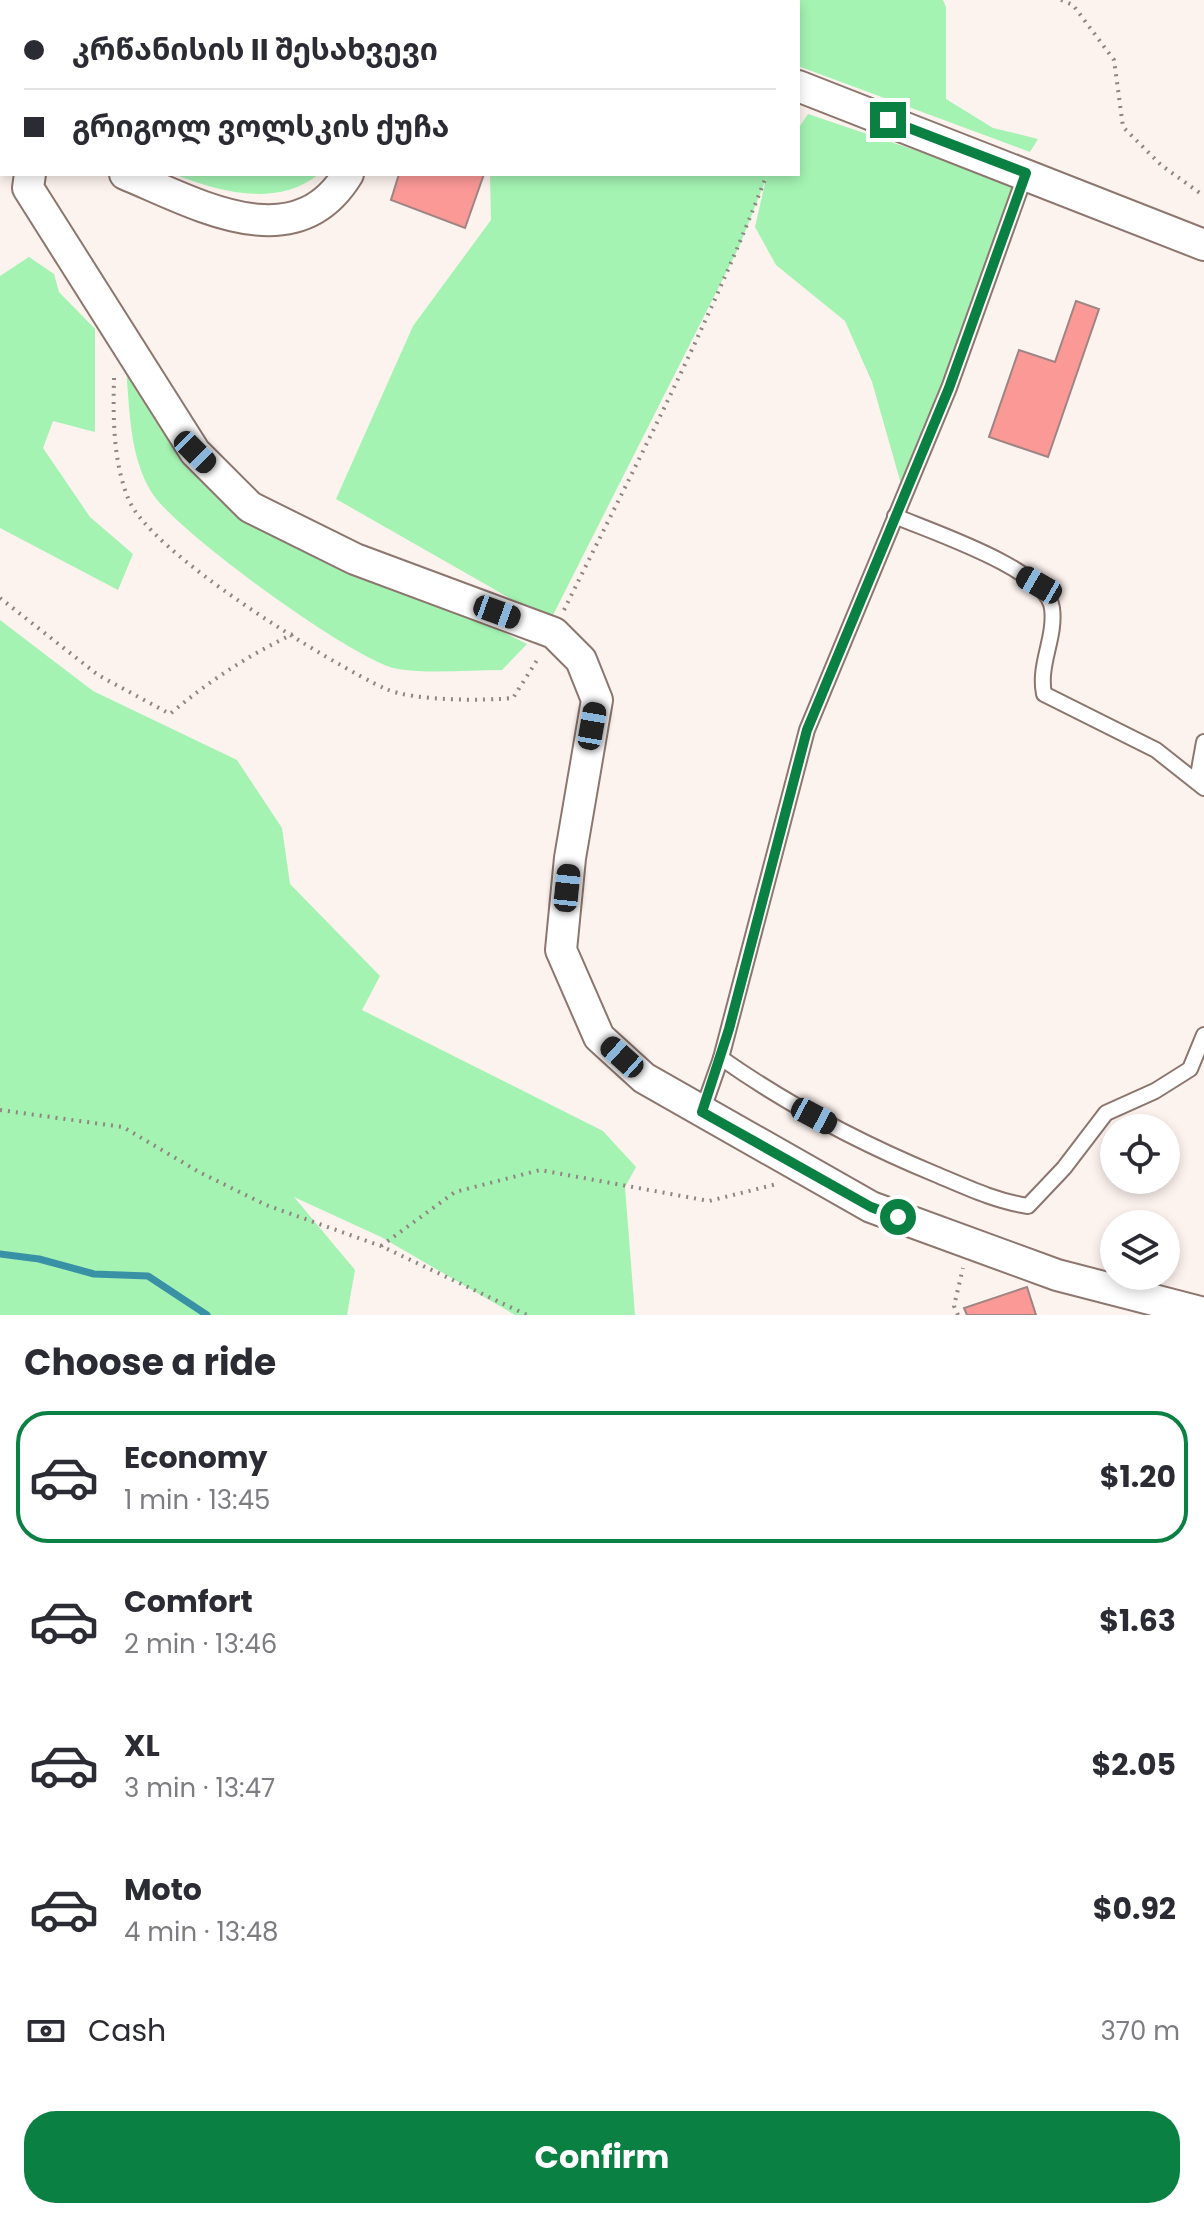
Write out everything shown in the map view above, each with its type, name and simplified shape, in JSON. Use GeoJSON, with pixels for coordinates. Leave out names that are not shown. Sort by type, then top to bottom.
{"type":"FeatureCollection","features":[{"type":"Feature","properties":{"kind":"street"},"geometry":{"type":"LineString","coordinates":[[800,87],[1204,245]]}},
{"type":"Feature","properties":{"kind":"street"},"geometry":{"type":"LineString","coordinates":[[30,176],[28,188],[195,452],[250,507],[355,559],[554,633],[581,660],[597,700],[570,858],[561,950],[599,1037],[644,1078],[871,1207],[1057,1275],[1204,1313]]}},
{"type":"Feature","properties":{"kind":"street"},"geometry":{"type":"LineString","coordinates":[[130,176],[193,203],[252,221],[298,218],[333,198],[347,176]]}},
{"type":"Feature","properties":{"kind":"lane"},"geometry":{"type":"LineString","coordinates":[[702,1112],[721,1058],[807,730],[949,388],[1026,173]]}},
{"type":"Feature","properties":{"kind":"lane"},"geometry":{"type":"LineString","coordinates":[[895,516],[1001,562],[1039,585],[1052,606],[1049,638],[1040,673],[1044,694],[1156,750],[1202,783]]}},
{"type":"Feature","properties":{"kind":"lane"},"geometry":{"type":"LineString","coordinates":[[1202,783],[1204,742]]}},
{"type":"Feature","properties":{"kind":"lane"},"geometry":{"type":"LineString","coordinates":[[721,1058],[769,1091],[883,1152],[1000,1202],[1028,1206],[1064,1168],[1106,1113],[1155,1091],[1190,1069],[1204,1035]]}},
{"type":"Feature","properties":{"kind":"path"},"geometry":{"type":"LineString","coordinates":[[1061,0],[1073,5],[1114,60],[1123,127],[1161,165],[1204,196]]}},
{"type":"Feature","properties":{"kind":"path"},"geometry":{"type":"LineString","coordinates":[[115,370],[113,427],[128,501],[180,557],[224,592],[389,690],[478,701],[513,698],[554,633],[694,346],[739,247],[766,176]]}},
{"type":"Feature","properties":{"kind":"path"},"geometry":{"type":"LineString","coordinates":[[0,598],[98,675],[170,714],[229,669],[293,634]]}},
{"type":"Feature","properties":{"kind":"path"},"geometry":{"type":"LineString","coordinates":[[0,1110],[123,1127],[199,1172],[266,1205],[381,1246],[527,1315]]}},
{"type":"Feature","properties":{"kind":"path"},"geometry":{"type":"LineString","coordinates":[[381,1246],[455,1192],[540,1170],[709,1201],[814,1174]]}},
{"type":"Feature","properties":{"kind":"path"},"geometry":{"type":"LineString","coordinates":[[958,1315],[954,1306],[961,1270],[979,1246]]}},
{"type":"Feature","properties":{"kind":"green space"},"geometry":{"type":"Polygon","coordinates":[[[800,0],[943,0],[946,7],[946,99],[993,128],[1038,139],[1030,152],[800,67],[800,0]]]}},
{"type":"Feature","properties":{"kind":"green space"},"geometry":{"type":"Polygon","coordinates":[[[808,114],[1018,185],[903,491],[872,382],[845,321],[776,265],[755,227],[766,179],[739,247],[550,621],[336,499],[413,326],[491,220],[490,176],[800,176],[800,126],[808,114]]]}},
{"type":"Feature","properties":{"kind":"green space"},"geometry":{"type":"Polygon","coordinates":[[[180,176],[316,176],[285,191],[267,194],[248,194],[180,176]]]}},
{"type":"Feature","properties":{"kind":"green space"},"geometry":{"type":"Polygon","coordinates":[[[29,257],[54,274],[59,292],[95,329],[95,432],[53,421],[43,448],[90,517],[133,554],[118,590],[0,528],[0,276],[29,257]]]}},
{"type":"Feature","properties":{"kind":"green space"},"geometry":{"type":"Polygon","coordinates":[[[126,369],[211,487],[527,644],[502,670],[436,672],[398,669],[345,644],[268,593],[195,536],[152,493],[144,479],[135,448],[126,369]]]}},
{"type":"Feature","properties":{"kind":"green space"},"geometry":{"type":"Polygon","coordinates":[[[0,620],[93,691],[237,760],[282,828],[290,884],[380,976],[362,1010],[603,1131],[636,1167],[625,1187],[635,1315],[515,1315],[381,1237],[294,1197],[355,1270],[347,1315],[0,1315],[0,620]]]}},
{"type":"Feature","properties":{"kind":"building"},"geometry":{"type":"Polygon","coordinates":[[[398,176],[483,176],[465,228],[391,200],[398,176]]]}},
{"type":"Feature","properties":{"kind":"building"},"geometry":{"type":"Polygon","coordinates":[[[1076,301],[1099,309],[1048,457],[989,437],[1019,350],[1055,362],[1076,301]]]}},
{"type":"Feature","properties":{"kind":"building"},"geometry":{"type":"Polygon","coordinates":[[[1027,1287],[1036,1315],[967,1315],[964,1308],[1027,1287]]]}},
{"type":"Feature","properties":{"kind":"waterway"},"geometry":{"type":"LineString","coordinates":[[0,1254],[39,1259],[94,1274],[148,1276],[207,1315]]}},
{"type":"Feature","properties":{"kind":"route"},"geometry":{"type":"LineString","coordinates":[[888,120],[1026,173],[949,388],[807,730],[729,1029],[702,1112],[871,1207],[898,1217]]}}]}
